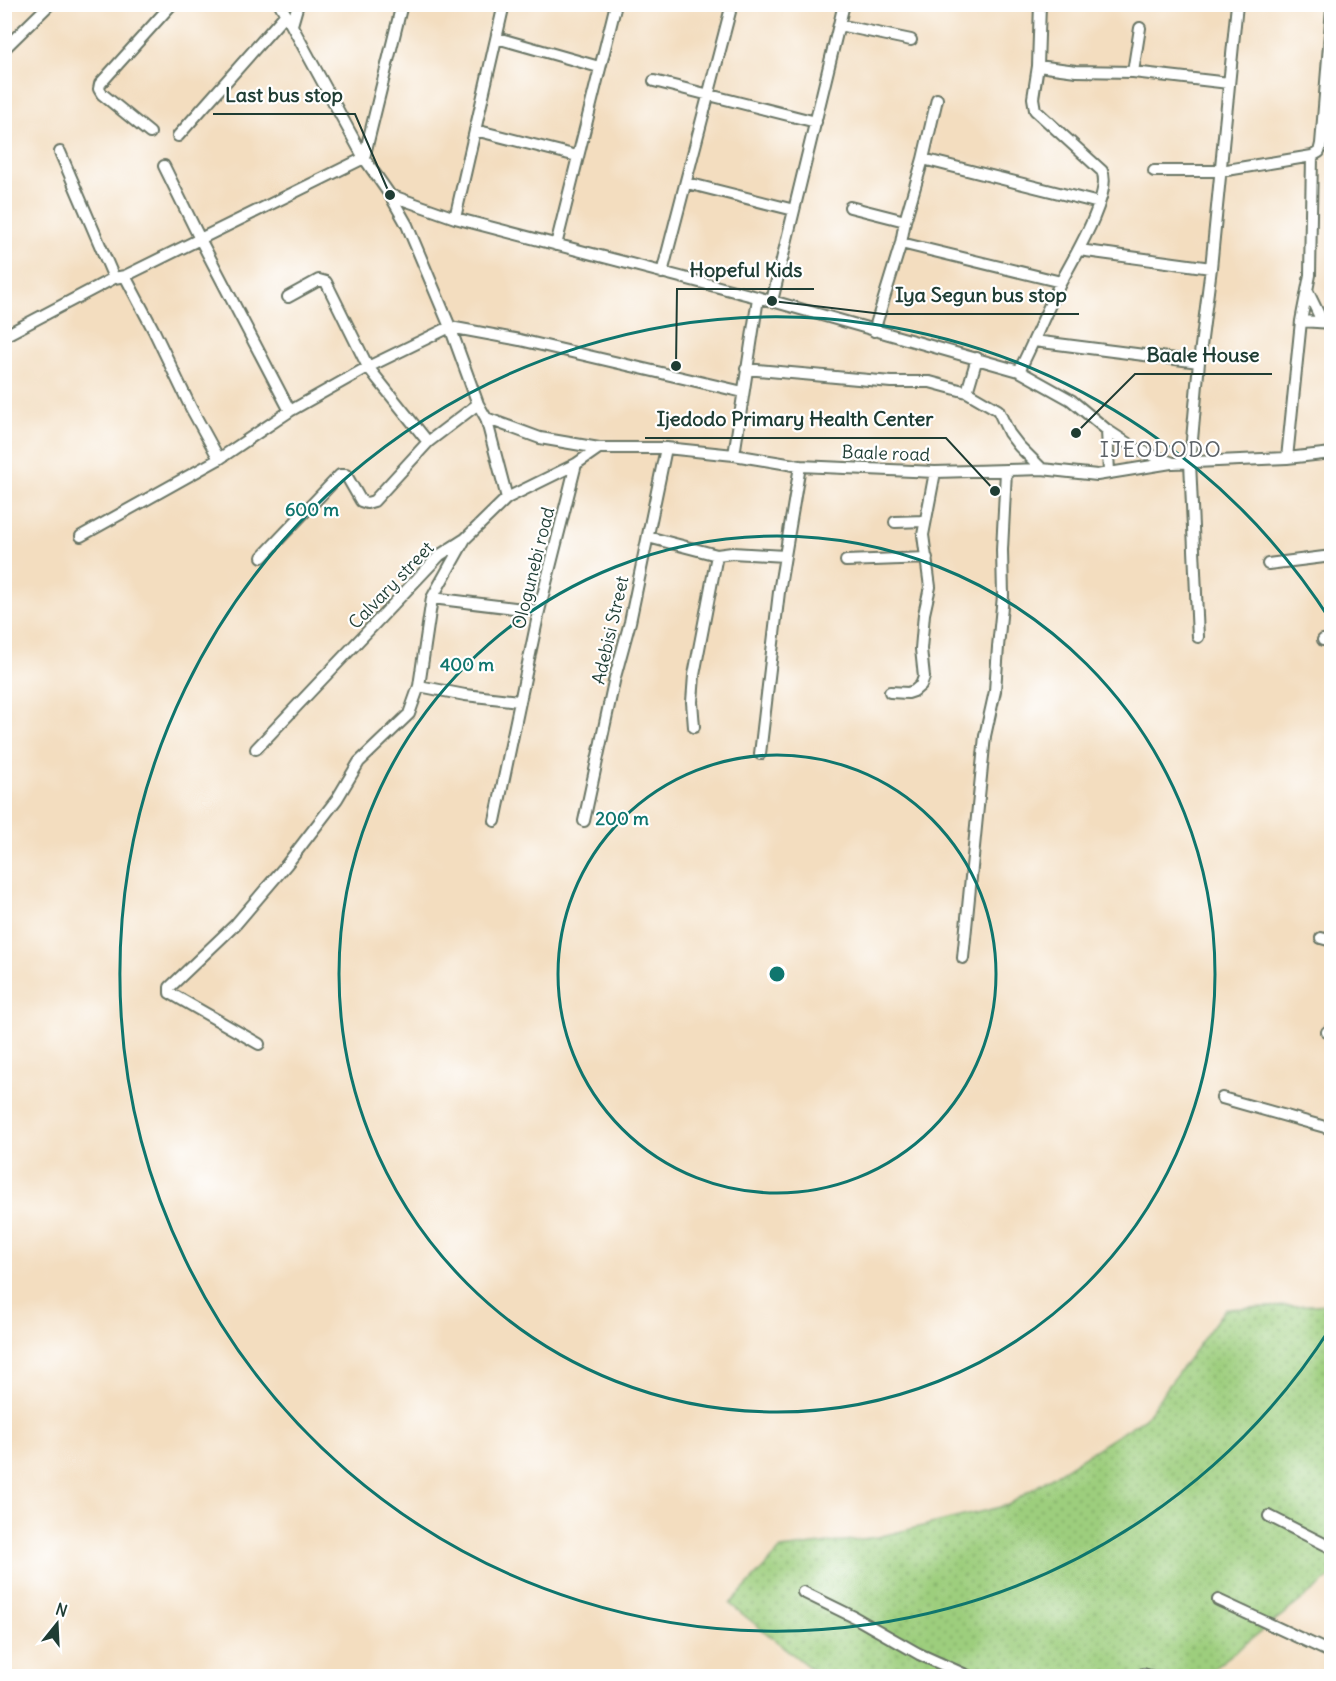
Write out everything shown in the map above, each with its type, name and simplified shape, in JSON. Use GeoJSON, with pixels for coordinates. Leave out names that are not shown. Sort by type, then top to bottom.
{"type":"FeatureCollection","features":[{"type":"Feature","properties":{"kind":"street"},"geometry":{"type":"LineString","coordinates":[[4,49],[50,4]]}},
{"type":"Feature","properties":{"kind":"street"},"geometry":{"type":"LineString","coordinates":[[150,133],[102,94],[99,89],[100,84],[172,4]]}},
{"type":"Feature","properties":{"kind":"street"},"geometry":{"type":"LineString","coordinates":[[280,4],[364,158],[390,195],[407,225],[450,327],[478,404],[486,418],[507,498]]}},
{"type":"Feature","properties":{"kind":"street"},"geometry":{"type":"LineString","coordinates":[[292,25],[298,4]]}},
{"type":"Feature","properties":{"kind":"street"},"geometry":{"type":"LineString","coordinates":[[4,336],[119,277],[364,158],[402,4]]}},
{"type":"Feature","properties":{"kind":"street"},"geometry":{"type":"LineString","coordinates":[[455,218],[504,4]]}},
{"type":"Feature","properties":{"kind":"street"},"geometry":{"type":"LineString","coordinates":[[556,245],[616,4]]}},
{"type":"Feature","properties":{"kind":"street"},"geometry":{"type":"LineString","coordinates":[[772,301],[844,4]]}},
{"type":"Feature","properties":{"kind":"street"},"geometry":{"type":"LineString","coordinates":[[1019,371],[1061,282],[1080,250],[1099,203],[1104,181],[1102,171],[1035,110],[1040,4]]}},
{"type":"Feature","properties":{"kind":"street"},"geometry":{"type":"LineString","coordinates":[[1198,637],[1190,462],[1236,4]]}},
{"type":"Feature","properties":{"kind":"street"},"geometry":{"type":"LineString","coordinates":[[662,273],[732,5]]}},
{"type":"Feature","properties":{"kind":"street"},"geometry":{"type":"LineString","coordinates":[[1155,171],[1221,171],[1312,156],[1319,152],[1332,8]]}},
{"type":"Feature","properties":{"kind":"street"},"geometry":{"type":"LineString","coordinates":[[178,136],[285,15]]}},
{"type":"Feature","properties":{"kind":"street"},"geometry":{"type":"LineString","coordinates":[[839,25],[911,40]]}},
{"type":"Feature","properties":{"kind":"street"},"geometry":{"type":"LineString","coordinates":[[1133,72],[1140,28]]}},
{"type":"Feature","properties":{"kind":"street"},"geometry":{"type":"LineString","coordinates":[[497,38],[599,67]]}},
{"type":"Feature","properties":{"kind":"street"},"geometry":{"type":"LineString","coordinates":[[1038,66],[1076,71],[1133,72],[1229,83]]}},
{"type":"Feature","properties":{"kind":"street"},"geometry":{"type":"LineString","coordinates":[[654,81],[816,122]]}},
{"type":"Feature","properties":{"kind":"street"},"geometry":{"type":"LineString","coordinates":[[874,331],[901,243],[937,99]]}},
{"type":"Feature","properties":{"kind":"street"},"geometry":{"type":"LineString","coordinates":[[475,130],[577,156]]}},
{"type":"Feature","properties":{"kind":"street"},"geometry":{"type":"LineString","coordinates":[[60,152],[119,277],[154,330],[191,408],[219,459]]}},
{"type":"Feature","properties":{"kind":"street"},"geometry":{"type":"LineString","coordinates":[[1287,458],[1301,321],[1310,275],[1312,156]]}},
{"type":"Feature","properties":{"kind":"street"},"geometry":{"type":"LineString","coordinates":[[923,159],[1099,203]]}},
{"type":"Feature","properties":{"kind":"street"},"geometry":{"type":"LineString","coordinates":[[164,166],[290,411]]}},
{"type":"Feature","properties":{"kind":"street"},"geometry":{"type":"LineString","coordinates":[[687,183],[794,210]]}},
{"type":"Feature","properties":{"kind":"street"},"geometry":{"type":"LineString","coordinates":[[390,195],[455,218],[772,301],[1019,371],[1071,400],[1107,430],[1136,449],[1173,463]]}},
{"type":"Feature","properties":{"kind":"street"},"geometry":{"type":"LineString","coordinates":[[850,207],[905,221]]}},
{"type":"Feature","properties":{"kind":"street"},"geometry":{"type":"LineString","coordinates":[[901,243],[1061,282]]}},
{"type":"Feature","properties":{"kind":"street"},"geometry":{"type":"LineString","coordinates":[[1080,250],[1211,268]]}},
{"type":"Feature","properties":{"kind":"street"},"geometry":{"type":"LineString","coordinates":[[288,297],[319,280],[326,282],[369,367],[428,442]]}},
{"type":"Feature","properties":{"kind":"street"},"geometry":{"type":"LineString","coordinates":[[1308,292],[1327,322]]}},
{"type":"Feature","properties":{"kind":"street"},"geometry":{"type":"LineString","coordinates":[[734,455],[758,298]]}},
{"type":"Feature","properties":{"kind":"street"},"geometry":{"type":"LineString","coordinates":[[1301,321],[1327,322]]}},
{"type":"Feature","properties":{"kind":"street"},"geometry":{"type":"LineString","coordinates":[[81,536],[219,459],[290,411],[369,367],[450,327],[520,340],[743,392]]}},
{"type":"Feature","properties":{"kind":"street"},"geometry":{"type":"LineString","coordinates":[[1034,341],[1199,362]]}},
{"type":"Feature","properties":{"kind":"street"},"geometry":{"type":"LineString","coordinates":[[967,392],[977,358]]}},
{"type":"Feature","properties":{"kind":"street"},"geometry":{"type":"LineString","coordinates":[[746,369],[891,382],[930,382],[967,392],[998,410],[1009,433],[1042,469]]}},
{"type":"Feature","properties":{"kind":"street"},"geometry":{"type":"LineString","coordinates":[[262,557],[340,475],[346,475],[361,501],[367,504],[374,501],[428,442],[478,404]]}},
{"type":"Feature","properties":{"kind":"street","name":"Baale road"},"geometry":{"type":"LineString","coordinates":[[486,418],[540,438],[599,448],[666,448],[734,455],[800,466],[935,472],[1042,469],[1097,475],[1173,463],[1287,458],[1332,453]]}},
{"type":"Feature","properties":{"kind":"street"},"geometry":{"type":"LineString","coordinates":[[1107,430],[1109,473]]}},
{"type":"Feature","properties":{"kind":"street","name":"Calvary street"},"geometry":{"type":"LineString","coordinates":[[256,749],[440,555],[465,539],[507,498],[576,464],[599,448]]}},
{"type":"Feature","properties":{"kind":"street","name":"Adebisi Street"},"geometry":{"type":"LineString","coordinates":[[584,820],[666,448]]}},
{"type":"Feature","properties":{"kind":"street","name":"Ologunebi road"},"geometry":{"type":"LineString","coordinates":[[495,822],[539,611],[576,464]]}},
{"type":"Feature","properties":{"kind":"street"},"geometry":{"type":"LineString","coordinates":[[760,754],[785,556],[800,466]]}},
{"type":"Feature","properties":{"kind":"street"},"geometry":{"type":"LineString","coordinates":[[963,958],[985,736],[995,692],[1003,596],[1002,550],[1006,471]]}},
{"type":"Feature","properties":{"kind":"street"},"geometry":{"type":"LineString","coordinates":[[890,692],[914,691],[921,685],[924,677],[921,649],[925,627],[924,614],[930,587],[923,536],[935,472]]}},
{"type":"Feature","properties":{"kind":"street"},"geometry":{"type":"LineString","coordinates":[[895,522],[924,521]]}},
{"type":"Feature","properties":{"kind":"street"},"geometry":{"type":"LineString","coordinates":[[648,537],[717,555],[785,556]]}},
{"type":"Feature","properties":{"kind":"street"},"geometry":{"type":"LineString","coordinates":[[259,1044],[170,993],[170,987],[237,924],[337,800],[359,762],[409,714],[419,686],[432,598],[465,539]]}},
{"type":"Feature","properties":{"kind":"street"},"geometry":{"type":"LineString","coordinates":[[694,727],[692,702],[694,675],[717,555]]}},
{"type":"Feature","properties":{"kind":"street"},"geometry":{"type":"LineString","coordinates":[[1268,564],[1332,556]]}},
{"type":"Feature","properties":{"kind":"street"},"geometry":{"type":"LineString","coordinates":[[846,561],[927,558]]}},
{"type":"Feature","properties":{"kind":"street"},"geometry":{"type":"LineString","coordinates":[[432,598],[539,611]]}},
{"type":"Feature","properties":{"kind":"street"},"geometry":{"type":"LineString","coordinates":[[419,686],[465,695],[519,701]]}},
{"type":"Feature","properties":{"kind":"street"},"geometry":{"type":"LineString","coordinates":[[1222,1098],[1332,1129]]}},
{"type":"Feature","properties":{"kind":"street"},"geometry":{"type":"LineString","coordinates":[[1269,1516],[1332,1548]]}},
{"type":"Feature","properties":{"kind":"street"},"geometry":{"type":"LineString","coordinates":[[803,1592],[855,1617],[909,1649],[968,1677]]}},
{"type":"Feature","properties":{"kind":"street"},"geometry":{"type":"LineString","coordinates":[[1218,1600],[1332,1653]]}},
{"type":"Feature","properties":{"kind":"green space"},"geometry":{"type":"Polygon","coordinates":[[[1331,1304],[1331,1577],[1204,1676],[820,1676],[730,1604],[781,1549],[878,1537],[1008,1505],[1145,1418],[1225,1309],[1331,1304]]]}},
{"type":"Feature","properties":{"kind":"place","name":"Last bus stop"},"geometry":{"type":"Point","coordinates":[390,195]}},
{"type":"Feature","properties":{"kind":"place","name":"Iya Segun bus stop"},"geometry":{"type":"Point","coordinates":[772,301]}},
{"type":"Feature","properties":{"kind":"place","name":"Hopeful Kids"},"geometry":{"type":"Point","coordinates":[676,366]}},
{"type":"Feature","properties":{"kind":"place","name":"Baale House"},"geometry":{"type":"Point","coordinates":[1076,433]}},
{"type":"Feature","properties":{"kind":"place","name":"Ijedodo Primary Health Center"},"geometry":{"type":"Point","coordinates":[995,491]}},
{"type":"Feature","properties":{"kind":"district","name":"IJEODODO"},"geometry":{"type":"Point","coordinates":[1161,449]}}]}
